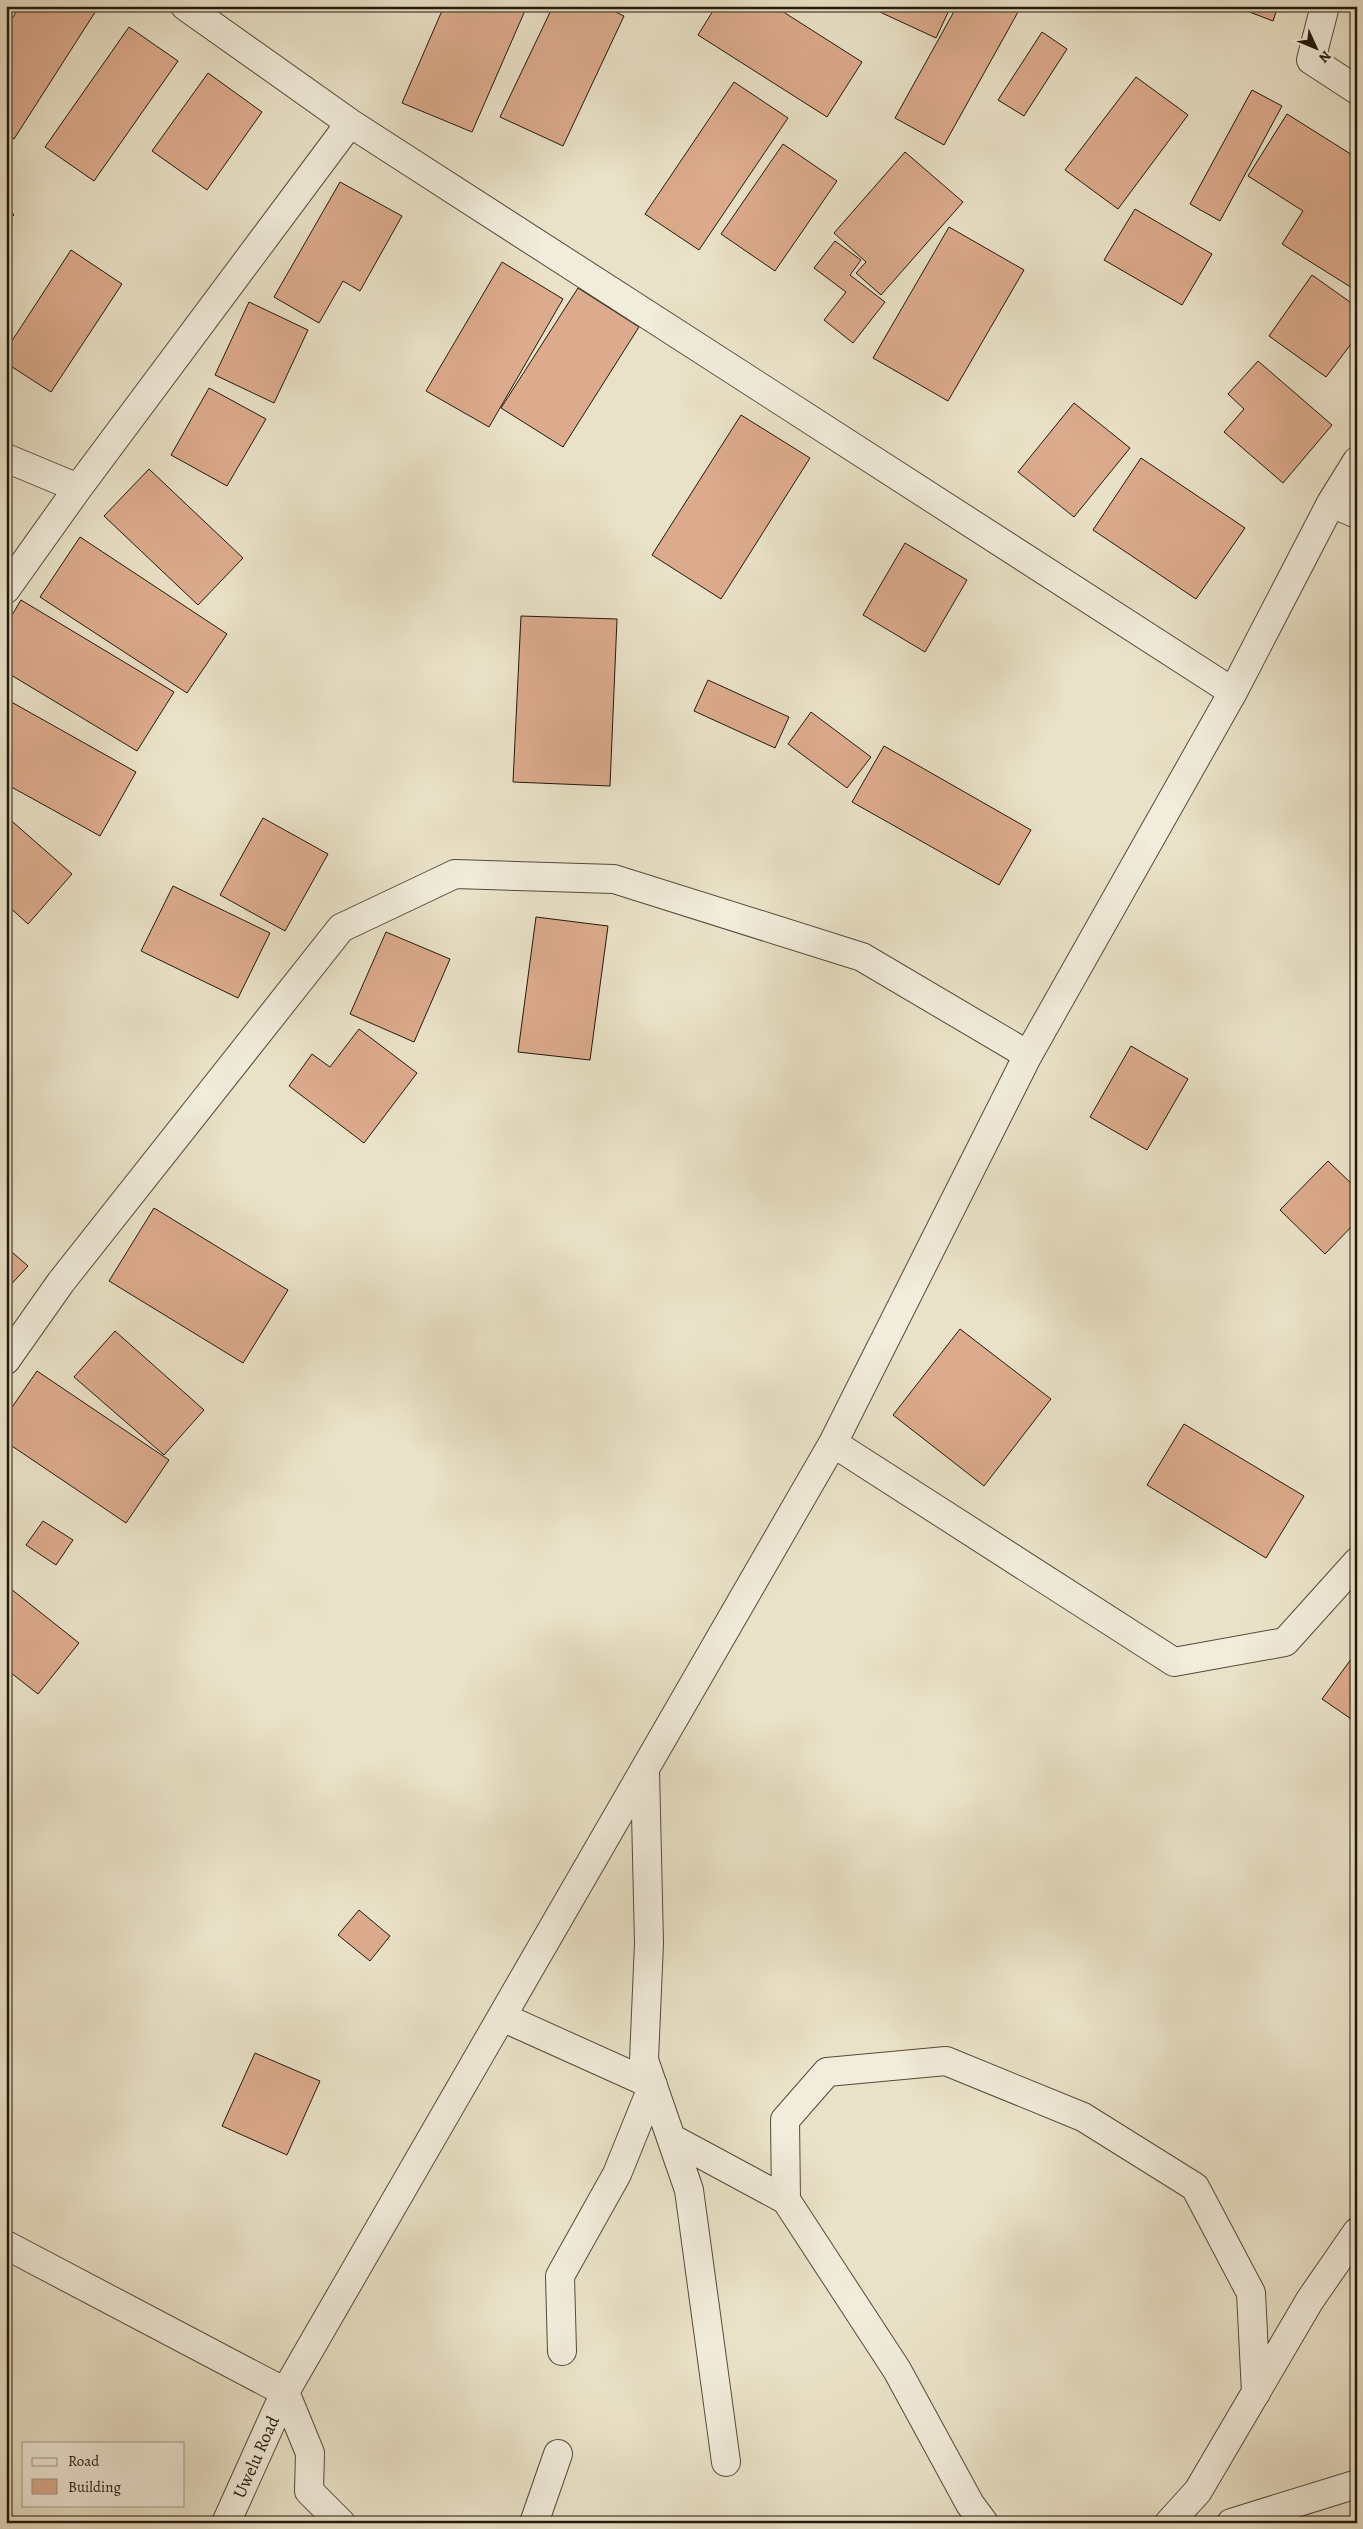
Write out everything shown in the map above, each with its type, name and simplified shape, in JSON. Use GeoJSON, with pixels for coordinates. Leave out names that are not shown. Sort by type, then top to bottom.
{"type":"FeatureCollection","features":[{"type":"Feature","properties":{"kind":"street"},"geometry":{"type":"LineString","coordinates":[[185,6],[350,123],[1233,692]]}},
{"type":"Feature","properties":{"kind":"street"},"geometry":{"type":"LineString","coordinates":[[1325,6],[1311,60],[1357,90]]}},
{"type":"Feature","properties":{"kind":"street"},"geometry":{"type":"LineString","coordinates":[[6,590],[78,488],[350,123]]}},
{"type":"Feature","properties":{"kind":"street"},"geometry":{"type":"LineString","coordinates":[[6,458],[78,488]]}},
{"type":"Feature","properties":{"kind":"street","name":"Uwelu Road"},"geometry":{"type":"LineString","coordinates":[[226,2523],[285,2392],[833,1443],[1028,1054],[1233,692],[1331,503],[1357,461]]}},
{"type":"Feature","properties":{"kind":"street"},"geometry":{"type":"LineString","coordinates":[[1331,503],[1357,514]]}},
{"type":"Feature","properties":{"kind":"street"},"geometry":{"type":"LineString","coordinates":[[6,1360],[61,1282],[341,928],[455,874],[614,879],[816,942],[862,957],[1028,1054]]}},
{"type":"Feature","properties":{"kind":"street"},"geometry":{"type":"LineString","coordinates":[[833,1443],[1174,1662],[1285,1642],[1357,1562]]}},
{"type":"Feature","properties":{"kind":"street"},"geometry":{"type":"LineString","coordinates":[[645,1770],[649,1943],[644,2060],[689,2190],[726,2462]]}},
{"type":"Feature","properties":{"kind":"street"},"geometry":{"type":"LineString","coordinates":[[502,2017],[653,2085]]}},
{"type":"Feature","properties":{"kind":"street"},"geometry":{"type":"LineString","coordinates":[[786,2200],[785,2120],[828,2072],[946,2061],[1083,2118],[1195,2187],[1251,2294],[1256,2393]]}},
{"type":"Feature","properties":{"kind":"street"},"geometry":{"type":"LineString","coordinates":[[562,2351],[560,2276],[617,2174],[653,2085]]}},
{"type":"Feature","properties":{"kind":"street"},"geometry":{"type":"LineString","coordinates":[[671,2138],[786,2200],[897,2370],[970,2504],[984,2523]]}},
{"type":"Feature","properties":{"kind":"street"},"geometry":{"type":"LineString","coordinates":[[1169,2523],[1198,2492],[1310,2300],[1357,2232]]}},
{"type":"Feature","properties":{"kind":"street"},"geometry":{"type":"LineString","coordinates":[[6,2245],[285,2392],[310,2453],[309,2491],[341,2523]]}},
{"type":"Feature","properties":{"kind":"street"},"geometry":{"type":"LineString","coordinates":[[534,2523],[558,2454]]}},
{"type":"Feature","properties":{"kind":"street"},"geometry":{"type":"LineString","coordinates":[[1231,2523],[1357,2484]]}},
{"type":"Feature","properties":{"kind":"building"},"geometry":{"type":"Polygon","coordinates":[[[20,6],[99,6],[14,139],[6,134],[6,28],[20,6]]]}},
{"type":"Feature","properties":{"kind":"building"},"geometry":{"type":"Polygon","coordinates":[[[444,6],[527,6],[472,132],[402,103],[444,6]]]}},
{"type":"Feature","properties":{"kind":"building"},"geometry":{"type":"Polygon","coordinates":[[[553,6],[603,6],[624,16],[563,146],[500,117],[553,6]]]}},
{"type":"Feature","properties":{"kind":"building"},"geometry":{"type":"Polygon","coordinates":[[[716,6],[774,6],[862,62],[827,117],[698,35],[716,6]]]}},
{"type":"Feature","properties":{"kind":"building"},"geometry":{"type":"Polygon","coordinates":[[[867,6],[951,6],[936,38],[867,6]]]}},
{"type":"Feature","properties":{"kind":"building"},"geometry":{"type":"Polygon","coordinates":[[[957,6],[1008,6],[1018,12],[944,145],[895,118],[957,6]]]}},
{"type":"Feature","properties":{"kind":"building"},"geometry":{"type":"Polygon","coordinates":[[[1234,6],[1278,6],[1273,21],[1234,6]]]}},
{"type":"Feature","properties":{"kind":"building"},"geometry":{"type":"Polygon","coordinates":[[[129,27],[178,61],[94,181],[45,147],[129,27]]]}},
{"type":"Feature","properties":{"kind":"building"},"geometry":{"type":"Polygon","coordinates":[[[1042,32],[1067,49],[1024,116],[998,100],[1042,32]]]}},
{"type":"Feature","properties":{"kind":"building"},"geometry":{"type":"Polygon","coordinates":[[[208,73],[262,112],[207,190],[152,151],[208,73]]]}},
{"type":"Feature","properties":{"kind":"building"},"geometry":{"type":"Polygon","coordinates":[[[1136,77],[1188,115],[1118,209],[1065,170],[1136,77]]]}},
{"type":"Feature","properties":{"kind":"building"},"geometry":{"type":"Polygon","coordinates":[[[734,82],[788,118],[699,250],[645,214],[734,82]]]}},
{"type":"Feature","properties":{"kind":"building"},"geometry":{"type":"Polygon","coordinates":[[[1252,90],[1282,106],[1220,221],[1190,204],[1252,90]]]}},
{"type":"Feature","properties":{"kind":"building"},"geometry":{"type":"Polygon","coordinates":[[[1287,114],[1357,158],[1357,291],[1282,244],[1303,211],[1248,176],[1287,114]]]}},
{"type":"Feature","properties":{"kind":"building"},"geometry":{"type":"Polygon","coordinates":[[[783,144],[837,181],[775,271],[721,234],[783,144]]]}},
{"type":"Feature","properties":{"kind":"building"},"geometry":{"type":"Polygon","coordinates":[[[905,152],[963,202],[881,295],[856,273],[866,262],[834,233],[905,152]]]}},
{"type":"Feature","properties":{"kind":"building"},"geometry":{"type":"Polygon","coordinates":[[[340,182],[402,216],[360,291],[343,281],[319,323],[274,297],[340,182]]]}},
{"type":"Feature","properties":{"kind":"building"},"geometry":{"type":"Polygon","coordinates":[[[6,205],[14,215],[6,221],[6,205]]]}},
{"type":"Feature","properties":{"kind":"building"},"geometry":{"type":"Polygon","coordinates":[[[1135,209],[1212,254],[1182,305],[1104,260],[1135,209]]]}},
{"type":"Feature","properties":{"kind":"building"},"geometry":{"type":"Polygon","coordinates":[[[949,227],[1024,270],[948,401],[873,358],[949,227]]]}},
{"type":"Feature","properties":{"kind":"building"},"geometry":{"type":"Polygon","coordinates":[[[835,241],[861,260],[850,275],[885,302],[853,343],[824,320],[846,292],[814,268],[835,241]]]}},
{"type":"Feature","properties":{"kind":"building"},"geometry":{"type":"Polygon","coordinates":[[[71,250],[122,284],[51,392],[6,363],[6,350],[71,250]]]}},
{"type":"Feature","properties":{"kind":"building"},"geometry":{"type":"Polygon","coordinates":[[[502,262],[563,299],[489,427],[426,391],[502,262]]]}},
{"type":"Feature","properties":{"kind":"building"},"geometry":{"type":"Polygon","coordinates":[[[1312,275],[1357,307],[1357,336],[1326,377],[1269,336],[1312,275]]]}},
{"type":"Feature","properties":{"kind":"building"},"geometry":{"type":"Polygon","coordinates":[[[578,288],[639,327],[563,447],[501,408],[578,288]]]}},
{"type":"Feature","properties":{"kind":"building"},"geometry":{"type":"Polygon","coordinates":[[[249,302],[308,330],[274,403],[215,375],[249,302]]]}},
{"type":"Feature","properties":{"kind":"building"},"geometry":{"type":"Polygon","coordinates":[[[1258,361],[1332,425],[1283,483],[1224,432],[1244,409],[1228,394],[1258,361]]]}},
{"type":"Feature","properties":{"kind":"building"},"geometry":{"type":"Polygon","coordinates":[[[209,388],[266,419],[227,486],[171,455],[209,388]]]}},
{"type":"Feature","properties":{"kind":"building"},"geometry":{"type":"Polygon","coordinates":[[[1074,403],[1130,448],[1074,517],[1018,472],[1074,403]]]}},
{"type":"Feature","properties":{"kind":"building"},"geometry":{"type":"Polygon","coordinates":[[[741,415],[810,458],[721,599],[652,555],[741,415]]]}},
{"type":"Feature","properties":{"kind":"building"},"geometry":{"type":"Polygon","coordinates":[[[1141,458],[1245,528],[1196,599],[1093,530],[1141,458]]]}},
{"type":"Feature","properties":{"kind":"building"},"geometry":{"type":"Polygon","coordinates":[[[149,469],[243,558],[198,605],[104,516],[149,469]]]}},
{"type":"Feature","properties":{"kind":"building"},"geometry":{"type":"Polygon","coordinates":[[[80,537],[227,634],[187,693],[40,597],[80,537]]]}},
{"type":"Feature","properties":{"kind":"building"},"geometry":{"type":"Polygon","coordinates":[[[905,543],[967,580],[925,652],[863,615],[905,543]]]}},
{"type":"Feature","properties":{"kind":"building"},"geometry":{"type":"Polygon","coordinates":[[[21,600],[174,692],[137,751],[6,672],[6,625],[21,600]]]}},
{"type":"Feature","properties":{"kind":"building"},"geometry":{"type":"Polygon","coordinates":[[[521,616],[617,619],[610,786],[513,782],[521,616]]]}},
{"type":"Feature","properties":{"kind":"building"},"geometry":{"type":"Polygon","coordinates":[[[708,680],[789,717],[775,748],[694,711],[708,680]]]}},
{"type":"Feature","properties":{"kind":"building"},"geometry":{"type":"Polygon","coordinates":[[[6,699],[136,772],[100,836],[6,784],[6,699]]]}},
{"type":"Feature","properties":{"kind":"building"},"geometry":{"type":"Polygon","coordinates":[[[811,712],[871,757],[847,788],[788,744],[811,712]]]}},
{"type":"Feature","properties":{"kind":"building"},"geometry":{"type":"Polygon","coordinates":[[[884,746],[1031,830],[999,885],[852,802],[884,746]]]}},
{"type":"Feature","properties":{"kind":"building"},"geometry":{"type":"Polygon","coordinates":[[[6,816],[72,874],[28,924],[6,904],[6,816]]]}},
{"type":"Feature","properties":{"kind":"building"},"geometry":{"type":"Polygon","coordinates":[[[263,818],[328,854],[285,931],[220,895],[263,818]]]}},
{"type":"Feature","properties":{"kind":"building"},"geometry":{"type":"Polygon","coordinates":[[[173,886],[270,933],[238,998],[141,951],[173,886]]]}},
{"type":"Feature","properties":{"kind":"building"},"geometry":{"type":"Polygon","coordinates":[[[536,917],[608,926],[590,1060],[518,1052],[536,917]]]}},
{"type":"Feature","properties":{"kind":"building"},"geometry":{"type":"Polygon","coordinates":[[[386,932],[450,959],[414,1042],[350,1014],[386,932]]]}},
{"type":"Feature","properties":{"kind":"building"},"geometry":{"type":"Polygon","coordinates":[[[359,1029],[417,1073],[364,1143],[289,1086],[312,1054],[330,1067],[359,1029]]]}},
{"type":"Feature","properties":{"kind":"building"},"geometry":{"type":"Polygon","coordinates":[[[1131,1046],[1188,1079],[1147,1150],[1090,1117],[1131,1046]]]}},
{"type":"Feature","properties":{"kind":"building"},"geometry":{"type":"Polygon","coordinates":[[[1328,1161],[1357,1189],[1357,1221],[1325,1254],[1280,1210],[1328,1161]]]}},
{"type":"Feature","properties":{"kind":"building"},"geometry":{"type":"Polygon","coordinates":[[[154,1208],[288,1290],[243,1363],[109,1281],[154,1208]]]}},
{"type":"Feature","properties":{"kind":"building"},"geometry":{"type":"Polygon","coordinates":[[[6,1247],[28,1266],[6,1290],[6,1247]]]}},
{"type":"Feature","properties":{"kind":"building"},"geometry":{"type":"Polygon","coordinates":[[[960,1329],[1051,1399],[984,1486],[893,1415],[960,1329]]]}},
{"type":"Feature","properties":{"kind":"building"},"geometry":{"type":"Polygon","coordinates":[[[115,1331],[204,1410],[164,1455],[74,1377],[115,1331]]]}},
{"type":"Feature","properties":{"kind":"building"},"geometry":{"type":"Polygon","coordinates":[[[37,1371],[169,1460],[126,1523],[6,1442],[6,1416],[37,1371]]]}},
{"type":"Feature","properties":{"kind":"building"},"geometry":{"type":"Polygon","coordinates":[[[1184,1424],[1304,1496],[1266,1558],[1147,1485],[1184,1424]]]}},
{"type":"Feature","properties":{"kind":"building"},"geometry":{"type":"Polygon","coordinates":[[[43,1521],[73,1540],[56,1565],[26,1545],[43,1521]]]}},
{"type":"Feature","properties":{"kind":"building"},"geometry":{"type":"Polygon","coordinates":[[[6,1585],[79,1643],[38,1694],[6,1669],[6,1585]]]}},
{"type":"Feature","properties":{"kind":"building"},"geometry":{"type":"Polygon","coordinates":[[[1357,1651],[1357,1723],[1322,1699],[1357,1651]]]}},
{"type":"Feature","properties":{"kind":"building"},"geometry":{"type":"Polygon","coordinates":[[[359,1910],[390,1936],[370,1961],[338,1935],[359,1910]]]}},
{"type":"Feature","properties":{"kind":"building"},"geometry":{"type":"Polygon","coordinates":[[[255,2053],[320,2081],[287,2155],[222,2126],[255,2053]]]}}]}
